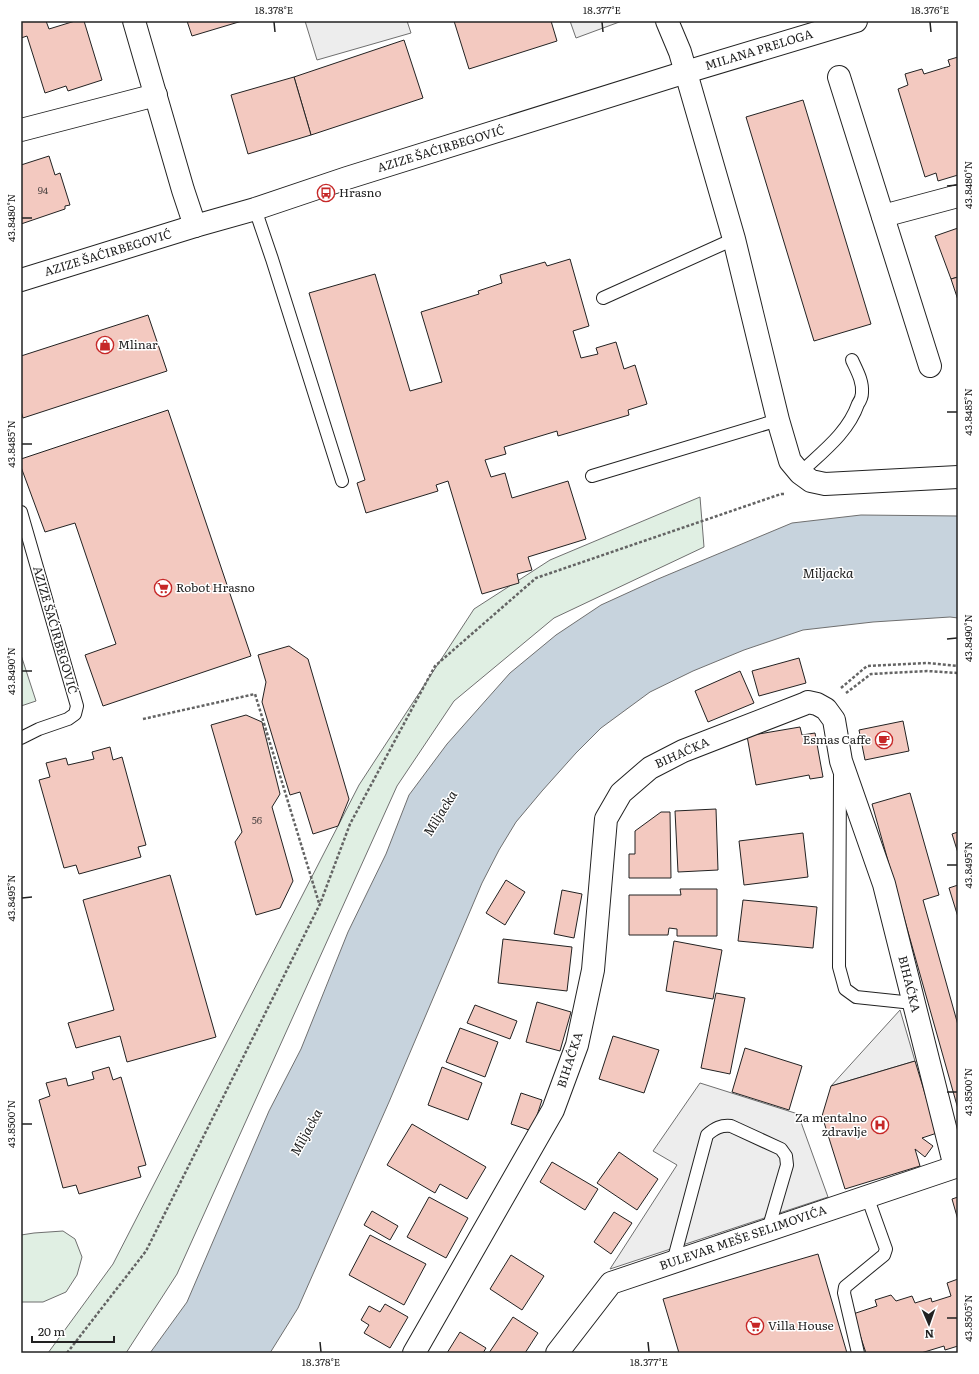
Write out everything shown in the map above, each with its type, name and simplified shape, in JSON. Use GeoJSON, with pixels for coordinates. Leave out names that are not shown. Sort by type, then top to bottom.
{"type":"FeatureCollection","features":[{"type":"Feature","properties":{"kind":"street"},"geometry":{"type":"LineString","coordinates":[[134,21],[183,190],[195,226]]}},
{"type":"Feature","properties":{"kind":"street"},"geometry":{"type":"LineString","coordinates":[[667,21],[680,52],[734,239],[778,420],[790,461],[811,481],[825,484],[958,477]]}},
{"type":"Feature","properties":{"kind":"street","name":"MILANA PRELOGA"},"geometry":{"type":"LineString","coordinates":[[686,72],[844,23]]}},
{"type":"Feature","properties":{"kind":"street","name":"AZIZE ŠAĆIRBEGOVIĆ"},"geometry":{"type":"LineString","coordinates":[[21,280],[255,209],[347,178],[686,72]]}},
{"type":"Feature","properties":{"kind":"street"},"geometry":{"type":"LineString","coordinates":[[839,77],[930,366]]}},
{"type":"Feature","properties":{"kind":"street"},"geometry":{"type":"LineString","coordinates":[[21,130],[156,95]]}},
{"type":"Feature","properties":{"kind":"street"},"geometry":{"type":"LineString","coordinates":[[883,216],[958,196]]}},
{"type":"Feature","properties":{"kind":"street","name":"BIHAĆKA"},"geometry":{"type":"LineString","coordinates":[[414,1353],[553,1110],[577,1045],[593,970],[606,819],[621,793],[650,768],[683,751],[808,702],[823,707],[834,720],[841,761],[884,884],[913,1003],[956,1166]]}},
{"type":"Feature","properties":{"kind":"street","name":"BULEVAR MEŠE SELIMOVIĆA"},"geometry":{"type":"LineString","coordinates":[[557,1353],[611,1283],[956,1166]]}},
{"type":"Feature","properties":{"kind":"lane"},"geometry":{"type":"LineString","coordinates":[[255,209],[342,481]]}},
{"type":"Feature","properties":{"kind":"lane"},"geometry":{"type":"LineString","coordinates":[[604,298],[734,239]]}},
{"type":"Feature","properties":{"kind":"lane"},"geometry":{"type":"LineString","coordinates":[[800,472],[831,445],[856,412],[862,394],[861,380],[852,360]]}},
{"type":"Feature","properties":{"kind":"lane"},"geometry":{"type":"LineString","coordinates":[[592,476],[778,420]]}},
{"type":"Feature","properties":{"kind":"lane","name":"AZIZE ŠAĆIRBEGOVIĆ"},"geometry":{"type":"LineString","coordinates":[[21,512],[77,706],[75,714],[68,719],[39,729],[21,738]]}},
{"type":"Feature","properties":{"kind":"lane"},"geometry":{"type":"LineString","coordinates":[[841,761],[839,967],[845,989],[856,997],[913,1003]]}},
{"type":"Feature","properties":{"kind":"lane"},"geometry":{"type":"LineString","coordinates":[[673,1262],[707,1135],[715,1128],[723,1125],[731,1126],[781,1149],[786,1156],[787,1165],[768,1230]]}},
{"type":"Feature","properties":{"kind":"lane"},"geometry":{"type":"LineString","coordinates":[[858,1353],[844,1294],[845,1287],[884,1255],[886,1248],[867,1196]]}},
{"type":"Feature","properties":{"kind":"path"},"geometry":{"type":"LineString","coordinates":[[67,1353],[146,1251],[320,904],[350,824],[435,666],[536,578],[782,494],[789,494]]}},
{"type":"Feature","properties":{"kind":"path"},"geometry":{"type":"LineString","coordinates":[[823,707],[867,666],[927,663],[958,666]]}},
{"type":"Feature","properties":{"kind":"path"},"geometry":{"type":"LineString","coordinates":[[823,707],[871,674],[927,671],[958,673]]}},
{"type":"Feature","properties":{"kind":"path"},"geometry":{"type":"LineString","coordinates":[[143,719],[255,694],[320,904]]}},
{"type":"Feature","properties":{"kind":"green space"},"geometry":{"type":"Polygon","coordinates":[[[700,497],[704,547],[554,618],[454,701],[397,786],[177,1274],[126,1353],[48,1353],[113,1264],[359,785],[474,609],[550,560],[700,497]]]}},
{"type":"Feature","properties":{"kind":"green space"},"geometry":{"type":"Polygon","coordinates":[[[21,655],[36,701],[21,706],[21,655]]]}},
{"type":"Feature","properties":{"kind":"green space"},"geometry":{"type":"Polygon","coordinates":[[[63,1231],[75,1239],[82,1257],[77,1275],[66,1292],[43,1302],[21,1302],[21,1235],[63,1231]]]}},
{"type":"Feature","properties":{"kind":"shaded area"},"geometry":{"type":"Polygon","coordinates":[[[305,21],[407,21],[411,33],[317,60],[305,21]]]}},
{"type":"Feature","properties":{"kind":"shaded area"},"geometry":{"type":"Polygon","coordinates":[[[570,21],[622,21],[576,38],[570,21]]]}},
{"type":"Feature","properties":{"kind":"shaded area"},"geometry":{"type":"Polygon","coordinates":[[[900,1010],[915,1061],[831,1086],[900,1010]]]}},
{"type":"Feature","properties":{"kind":"shaded area"},"geometry":{"type":"Polygon","coordinates":[[[700,1083],[798,1114],[828,1197],[610,1269],[677,1165],[653,1151],[700,1083]]]}},
{"type":"Feature","properties":{"kind":"water","name":"Miljacka"},"geometry":{"type":"Polygon","coordinates":[[[861,515],[958,516],[958,618],[950,617],[873,622],[803,630],[744,650],[693,671],[650,692],[601,728],[576,753],[516,822],[499,850],[482,883],[389,1102],[298,1308],[270,1353],[150,1353],[187,1302],[269,1111],[301,1049],[348,932],[386,854],[409,795],[447,744],[510,673],[556,635],[601,605],[658,579],[792,523],[861,515]]]}},
{"type":"Feature","properties":{"kind":"building"},"geometry":{"type":"Polygon","coordinates":[[[21,21],[46,21],[49,29],[75,21],[84,21],[102,80],[68,91],[66,86],[45,93],[27,36],[21,38],[21,21]]]}},
{"type":"Feature","properties":{"kind":"building"},"geometry":{"type":"Polygon","coordinates":[[[187,21],[242,21],[192,36],[187,21]]]}},
{"type":"Feature","properties":{"kind":"building"},"geometry":{"type":"Polygon","coordinates":[[[454,21],[551,21],[557,41],[469,69],[454,21]]]}},
{"type":"Feature","properties":{"kind":"building"},"geometry":{"type":"Polygon","coordinates":[[[404,40],[423,98],[311,135],[294,77],[404,40]]]}},
{"type":"Feature","properties":{"kind":"building"},"geometry":{"type":"Polygon","coordinates":[[[958,57],[958,175],[938,181],[936,173],[925,177],[898,89],[908,85],[905,74],[922,69],[924,74],[950,66],[948,60],[958,57]]]}},
{"type":"Feature","properties":{"kind":"building"},"geometry":{"type":"Polygon","coordinates":[[[294,77],[311,135],[248,154],[231,95],[294,77]]]}},
{"type":"Feature","properties":{"kind":"building"},"geometry":{"type":"Polygon","coordinates":[[[803,100],[871,324],[814,341],[746,117],[803,100]]]}},
{"type":"Feature","properties":{"kind":"building"},"geometry":{"type":"Polygon","coordinates":[[[49,156],[55,175],[60,173],[70,205],[65,206],[65,209],[21,224],[21,165],[49,156]]]}},
{"type":"Feature","properties":{"kind":"building"},"geometry":{"type":"Polygon","coordinates":[[[958,228],[958,277],[951,279],[935,236],[958,228]]]}},
{"type":"Feature","properties":{"kind":"building"},"geometry":{"type":"Polygon","coordinates":[[[570,259],[589,326],[573,331],[581,358],[598,354],[596,348],[616,342],[624,369],[635,365],[647,404],[628,410],[629,415],[558,436],[557,431],[504,447],[506,454],[485,460],[491,477],[505,473],[512,498],[568,481],[586,539],[528,557],[532,570],[517,574],[519,583],[482,594],[448,481],[436,485],[438,491],[366,513],[357,483],[365,480],[309,293],[375,274],[410,391],[442,382],[421,312],[479,294],[478,291],[502,283],[500,275],[545,262],[547,266],[570,259]]]}},
{"type":"Feature","properties":{"kind":"building"},"geometry":{"type":"Polygon","coordinates":[[[958,277],[958,300],[951,279],[958,277]]]}},
{"type":"Feature","properties":{"kind":"building"},"geometry":{"type":"Polygon","coordinates":[[[148,315],[167,371],[23,418],[21,411],[21,356],[148,315]]]}},
{"type":"Feature","properties":{"kind":"building","name":"Robot Hrasno"},"geometry":{"type":"Polygon","coordinates":[[[168,410],[251,656],[103,706],[85,655],[116,644],[75,523],[45,532],[21,467],[21,459],[168,410]]]}},
{"type":"Feature","properties":{"kind":"building"},"geometry":{"type":"Polygon","coordinates":[[[289,646],[308,659],[349,799],[338,826],[313,834],[300,792],[290,795],[262,702],[266,682],[258,655],[289,646]]]}},
{"type":"Feature","properties":{"kind":"building"},"geometry":{"type":"Polygon","coordinates":[[[799,658],[806,683],[759,696],[752,671],[799,658]]]}},
{"type":"Feature","properties":{"kind":"building"},"geometry":{"type":"Polygon","coordinates":[[[740,671],[754,703],[708,722],[695,691],[740,671]]]}},
{"type":"Feature","properties":{"kind":"building"},"geometry":{"type":"Polygon","coordinates":[[[246,715],[262,722],[280,794],[272,807],[293,881],[280,908],[256,915],[235,842],[242,832],[211,725],[246,715]]]}},
{"type":"Feature","properties":{"kind":"building","name":"Esmas Caffe"},"geometry":{"type":"Polygon","coordinates":[[[903,721],[909,751],[865,760],[859,730],[903,721]]]}},
{"type":"Feature","properties":{"kind":"building"},"geometry":{"type":"Polygon","coordinates":[[[800,727],[802,735],[815,733],[823,777],[810,779],[809,775],[756,785],[747,736],[800,727]]]}},
{"type":"Feature","properties":{"kind":"building"},"geometry":{"type":"Polygon","coordinates":[[[110,747],[113,760],[122,757],[146,845],[138,847],[141,857],[79,874],[76,865],[64,868],[39,780],[50,777],[46,763],[66,758],[68,765],[94,759],[92,752],[110,747]]]}},
{"type":"Feature","properties":{"kind":"building"},"geometry":{"type":"Polygon","coordinates":[[[910,793],[939,895],[923,900],[958,1025],[958,1109],[872,804],[910,793]]]}},
{"type":"Feature","properties":{"kind":"building"},"geometry":{"type":"Polygon","coordinates":[[[716,809],[718,870],[678,872],[675,811],[716,809]]]}},
{"type":"Feature","properties":{"kind":"building"},"geometry":{"type":"Polygon","coordinates":[[[661,812],[670,812],[671,878],[629,878],[629,854],[635,854],[635,831],[661,812]]]}},
{"type":"Feature","properties":{"kind":"building"},"geometry":{"type":"Polygon","coordinates":[[[958,832],[958,853],[952,834],[958,832]]]}},
{"type":"Feature","properties":{"kind":"building"},"geometry":{"type":"Polygon","coordinates":[[[803,833],[808,877],[744,885],[739,841],[803,833]]]}},
{"type":"Feature","properties":{"kind":"building"},"geometry":{"type":"Polygon","coordinates":[[[170,875],[216,1037],[127,1062],[120,1036],[76,1048],[68,1023],[114,1010],[83,900],[170,875]]]}},
{"type":"Feature","properties":{"kind":"building"},"geometry":{"type":"Polygon","coordinates":[[[506,880],[525,892],[505,925],[486,913],[506,880]]]}},
{"type":"Feature","properties":{"kind":"building"},"geometry":{"type":"Polygon","coordinates":[[[958,885],[958,917],[949,888],[958,885]]]}},
{"type":"Feature","properties":{"kind":"building"},"geometry":{"type":"Polygon","coordinates":[[[680,889],[717,889],[717,936],[677,936],[677,929],[669,928],[668,935],[629,935],[629,895],[681,895],[680,889]]]}},
{"type":"Feature","properties":{"kind":"building"},"geometry":{"type":"Polygon","coordinates":[[[562,890],[582,894],[574,938],[554,934],[562,890]]]}},
{"type":"Feature","properties":{"kind":"building"},"geometry":{"type":"Polygon","coordinates":[[[743,900],[817,907],[813,948],[738,941],[743,900]]]}},
{"type":"Feature","properties":{"kind":"building"},"geometry":{"type":"Polygon","coordinates":[[[503,939],[572,947],[567,991],[498,983],[503,939]]]}},
{"type":"Feature","properties":{"kind":"building"},"geometry":{"type":"Polygon","coordinates":[[[674,941],[722,950],[713,999],[666,991],[674,941]]]}},
{"type":"Feature","properties":{"kind":"building"},"geometry":{"type":"Polygon","coordinates":[[[716,993],[745,998],[730,1074],[701,1068],[716,993]]]}},
{"type":"Feature","properties":{"kind":"building"},"geometry":{"type":"Polygon","coordinates":[[[537,1002],[571,1012],[560,1051],[526,1042],[537,1002]]]}},
{"type":"Feature","properties":{"kind":"building"},"geometry":{"type":"Polygon","coordinates":[[[475,1005],[517,1021],[510,1039],[467,1023],[475,1005]]]}},
{"type":"Feature","properties":{"kind":"building"},"geometry":{"type":"Polygon","coordinates":[[[460,1028],[498,1042],[485,1077],[446,1062],[460,1028]]]}},
{"type":"Feature","properties":{"kind":"building"},"geometry":{"type":"Polygon","coordinates":[[[613,1036],[659,1050],[644,1093],[599,1079],[613,1036]]]}},
{"type":"Feature","properties":{"kind":"building"},"geometry":{"type":"Polygon","coordinates":[[[745,1048],[802,1066],[789,1110],[732,1092],[745,1048]]]}},
{"type":"Feature","properties":{"kind":"building","name":"Za mentalno zdravlje"},"geometry":{"type":"Polygon","coordinates":[[[915,1061],[937,1133],[922,1138],[933,1146],[925,1157],[915,1149],[920,1166],[845,1189],[822,1116],[831,1086],[915,1061]]]}},
{"type":"Feature","properties":{"kind":"building"},"geometry":{"type":"Polygon","coordinates":[[[109,1067],[113,1080],[121,1077],[146,1165],[138,1167],[141,1177],[79,1194],[76,1185],[63,1188],[39,1100],[50,1096],[46,1083],[66,1078],[68,1086],[94,1079],[92,1072],[109,1067]]]}},
{"type":"Feature","properties":{"kind":"building"},"geometry":{"type":"Polygon","coordinates":[[[442,1067],[482,1083],[468,1120],[428,1105],[442,1067]]]}},
{"type":"Feature","properties":{"kind":"building"},"geometry":{"type":"Polygon","coordinates":[[[521,1093],[542,1100],[532,1131],[511,1124],[521,1093]]]}},
{"type":"Feature","properties":{"kind":"building"},"geometry":{"type":"Polygon","coordinates":[[[412,1124],[486,1167],[467,1199],[440,1184],[435,1193],[387,1165],[412,1124]]]}},
{"type":"Feature","properties":{"kind":"building"},"geometry":{"type":"Polygon","coordinates":[[[619,1152],[658,1179],[637,1210],[597,1183],[619,1152]]]}},
{"type":"Feature","properties":{"kind":"building"},"geometry":{"type":"Polygon","coordinates":[[[552,1162],[598,1189],[585,1210],[540,1182],[552,1162]]]}},
{"type":"Feature","properties":{"kind":"building"},"geometry":{"type":"Polygon","coordinates":[[[429,1197],[468,1218],[446,1258],[407,1237],[429,1197]]]}},
{"type":"Feature","properties":{"kind":"building"},"geometry":{"type":"Polygon","coordinates":[[[958,1197],[958,1220],[952,1199],[958,1197]]]}},
{"type":"Feature","properties":{"kind":"building"},"geometry":{"type":"Polygon","coordinates":[[[372,1211],[398,1226],[390,1240],[364,1225],[372,1211]]]}},
{"type":"Feature","properties":{"kind":"building"},"geometry":{"type":"Polygon","coordinates":[[[614,1212],[632,1223],[611,1254],[594,1242],[614,1212]]]}},
{"type":"Feature","properties":{"kind":"building"},"geometry":{"type":"Polygon","coordinates":[[[370,1235],[426,1264],[404,1305],[349,1275],[370,1235]]]}},
{"type":"Feature","properties":{"kind":"building","name":"Villa House"},"geometry":{"type":"Polygon","coordinates":[[[818,1254],[847,1353],[679,1353],[663,1299],[818,1254]]]}},
{"type":"Feature","properties":{"kind":"building"},"geometry":{"type":"Polygon","coordinates":[[[511,1255],[544,1276],[522,1310],[490,1289],[511,1255]]]}},
{"type":"Feature","properties":{"kind":"building"},"geometry":{"type":"Polygon","coordinates":[[[958,1279],[958,1346],[945,1350],[944,1346],[921,1353],[866,1353],[853,1314],[877,1306],[875,1300],[891,1295],[896,1301],[912,1296],[915,1303],[931,1298],[932,1302],[951,1296],[947,1283],[958,1279]]]}},
{"type":"Feature","properties":{"kind":"building"},"geometry":{"type":"Polygon","coordinates":[[[385,1304],[408,1317],[390,1348],[364,1333],[369,1325],[361,1320],[369,1306],[380,1312],[385,1304]]]}},
{"type":"Feature","properties":{"kind":"building"},"geometry":{"type":"Polygon","coordinates":[[[513,1317],[538,1333],[525,1353],[489,1353],[513,1317]]]}},
{"type":"Feature","properties":{"kind":"building"},"geometry":{"type":"Polygon","coordinates":[[[460,1332],[486,1348],[483,1353],[447,1353],[460,1332]]]}},
{"type":"Feature","properties":{"kind":"place","name":"Hrasno"},"geometry":{"type":"Point","coordinates":[326,193]}},
{"type":"Feature","properties":{"kind":"place","name":"Mlinar"},"geometry":{"type":"Point","coordinates":[105,345]}},
{"type":"Feature","properties":{"kind":"place","name":"Robot Hrasno"},"geometry":{"type":"Point","coordinates":[163,588]}},
{"type":"Feature","properties":{"kind":"place","name":"Esmas Caffe"},"geometry":{"type":"Point","coordinates":[884,740]}},
{"type":"Feature","properties":{"kind":"place","name":"Za mentalno zdravlje"},"geometry":{"type":"Point","coordinates":[880,1125]}},
{"type":"Feature","properties":{"kind":"place","name":"Villa House"},"geometry":{"type":"Point","coordinates":[755,1326]}}]}
